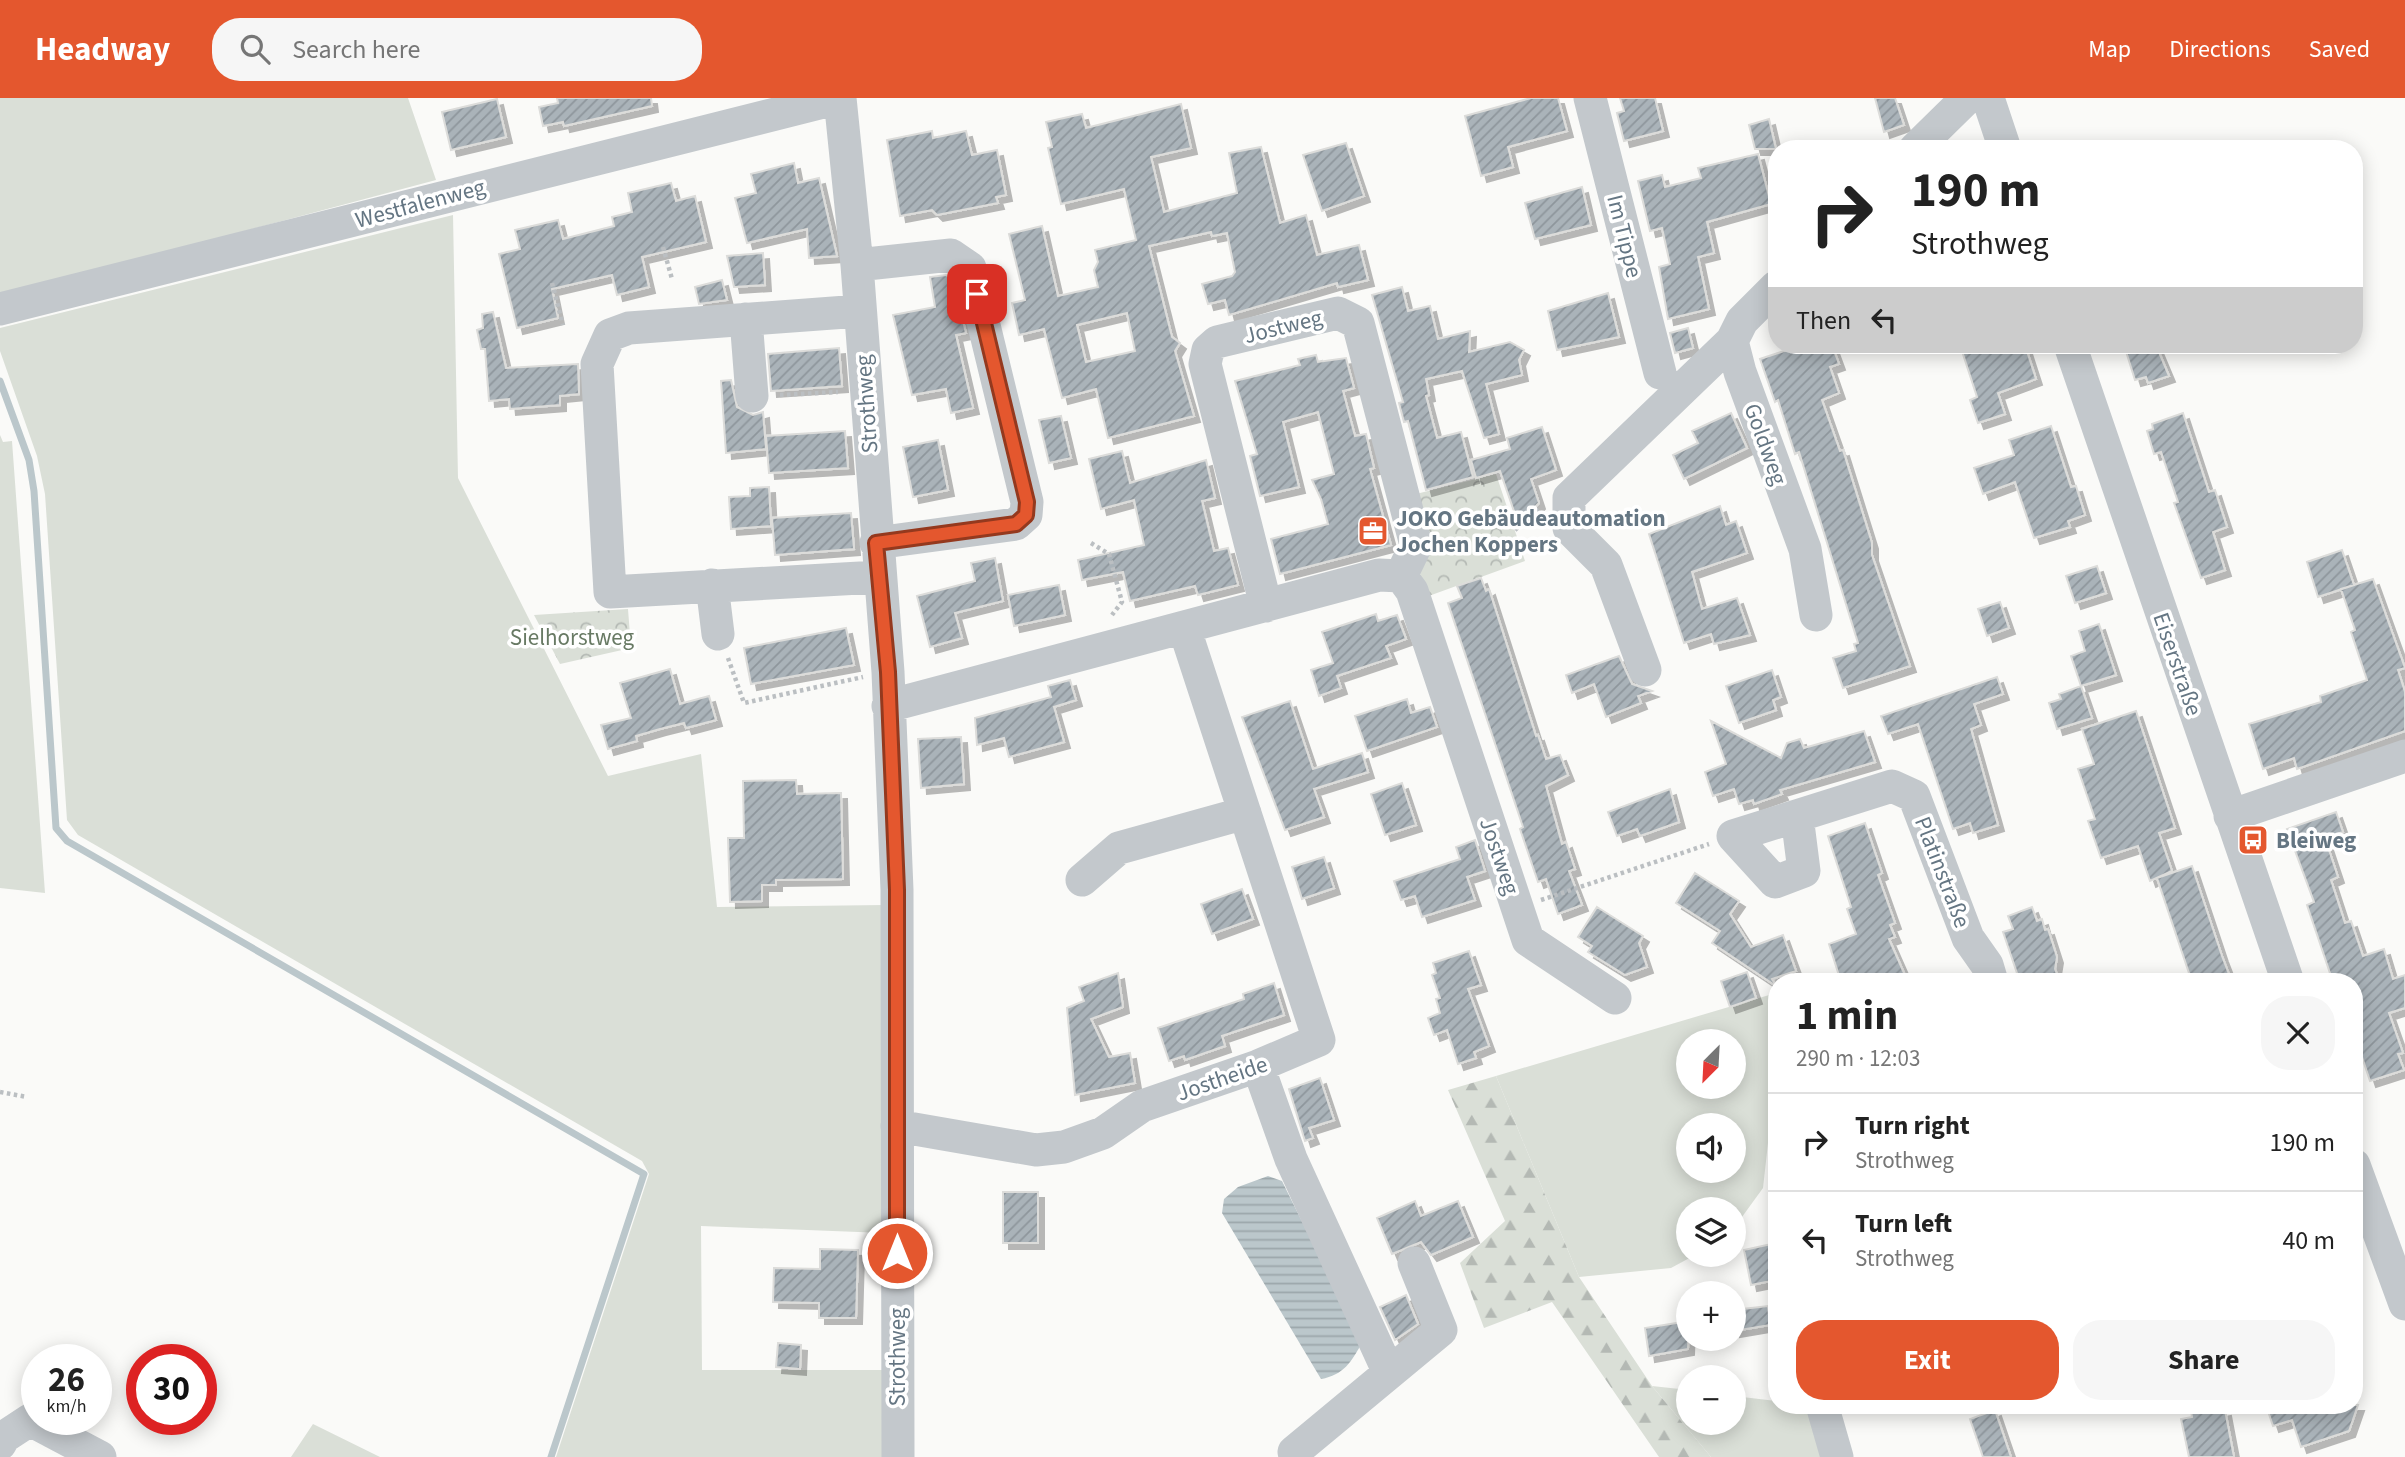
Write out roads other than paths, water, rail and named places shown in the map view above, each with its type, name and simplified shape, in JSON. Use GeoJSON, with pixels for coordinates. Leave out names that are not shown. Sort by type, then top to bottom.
{"type":"FeatureCollection","features":[{"type":"Feature","properties":{"kind":"street","name":"Strothweg"},"geometry":{"type":"LineString","coordinates":[[840,98],[857,265],[878,577],[888,672],[897,890],[898,1457]]}},
{"type":"Feature","properties":{"kind":"street","name":"Westfalenweg"},"geometry":{"type":"LineString","coordinates":[[0,309],[840,98]]}},
{"type":"Feature","properties":{"kind":"street","name":"Im Tippe"},"geometry":{"type":"LineString","coordinates":[[1590,98],[1660,373]]}},
{"type":"Feature","properties":{"kind":"street"},"geometry":{"type":"LineString","coordinates":[[1925,140],[1967,98]]}},
{"type":"Feature","properties":{"kind":"street"},"geometry":{"type":"LineString","coordinates":[[1988,98],[2001,140]]}},
{"type":"Feature","properties":{"kind":"street"},"geometry":{"type":"LineString","coordinates":[[857,265],[951,255],[970,268],[1027,502],[1026,515],[1016,524],[876,543]]}},
{"type":"Feature","properties":{"kind":"street"},"geometry":{"type":"LineString","coordinates":[[1646,670],[1606,565],[1569,528],[1569,498],[1732,341],[1742,321],[1768,295]]}},
{"type":"Feature","properties":{"kind":"street"},"geometry":{"type":"LineString","coordinates":[[860,311],[629,328],[610,335],[597,364],[610,593],[878,577]]}},
{"type":"Feature","properties":{"kind":"street","name":"Jostweg"},"geometry":{"type":"LineString","coordinates":[[1266,606],[1205,364],[1208,350],[1217,342],[1338,313],[1358,323],[1416,545],[1401,576],[1412,591],[1528,940],[1615,998]]}},
{"type":"Feature","properties":{"kind":"street"},"geometry":{"type":"LineString","coordinates":[[746,319],[751,396]]}},
{"type":"Feature","properties":{"kind":"street","name":"Goldweg"},"geometry":{"type":"LineString","coordinates":[[1732,341],[1740,372],[1805,549],[1815,615]]}},
{"type":"Feature","properties":{"kind":"street","name":"Eiserstraße"},"geometry":{"type":"LineString","coordinates":[[2073,354],[2285,973]]}},
{"type":"Feature","properties":{"kind":"street"},"geometry":{"type":"LineString","coordinates":[[888,706],[1378,575],[1401,576]]}},
{"type":"Feature","properties":{"kind":"street"},"geometry":{"type":"LineString","coordinates":[[712,585],[718,634]]}},
{"type":"Feature","properties":{"kind":"street","name":"Jostheide"},"geometry":{"type":"LineString","coordinates":[[897,1126],[1036,1150],[1064,1147],[1103,1133],[1142,1106],[1258,1066],[1320,1040],[1184,627]]}},
{"type":"Feature","properties":{"kind":"street"},"geometry":{"type":"LineString","coordinates":[[2230,816],[2405,757]]}},
{"type":"Feature","properties":{"kind":"street","name":"Platinstraße"},"geometry":{"type":"LineString","coordinates":[[1797,816],[1804,871],[1775,882],[1733,836],[1892,786],[1914,796],[1968,938],[1987,965],[1989,973]]}},
{"type":"Feature","properties":{"kind":"street"},"geometry":{"type":"LineString","coordinates":[[1082,880],[1119,848],[1245,813]]}},
{"type":"Feature","properties":{"kind":"street"},"geometry":{"type":"LineString","coordinates":[[1258,1066],[1291,1158],[1389,1373]]}},
{"type":"Feature","properties":{"kind":"street"},"geometry":{"type":"LineString","coordinates":[[2363,1190],[2405,1304]]}},
{"type":"Feature","properties":{"kind":"street"},"geometry":{"type":"LineString","coordinates":[[1294,1452],[1441,1330],[1414,1263]]}},
{"type":"Feature","properties":{"kind":"street"},"geometry":{"type":"LineString","coordinates":[[1825,1414],[1837,1457]]}},
{"type":"Feature","properties":{"kind":"street"},"geometry":{"type":"LineString","coordinates":[[0,1444],[4,1437],[30,1420],[100,1457]]}},
{"type":"Feature","properties":{"kind":"waterway"},"geometry":{"type":"LineString","coordinates":[[0,381],[29,460],[34,491],[56,828],[67,841],[644,1174],[551,1457]]}},
{"type":"Feature","properties":{"kind":"place","name":"JOKO Gebäudeautomation Jochen Koppers"},"geometry":{"type":"Point","coordinates":[1373,531]}},
{"type":"Feature","properties":{"kind":"place","name":"Bleiweg"},"geometry":{"type":"Point","coordinates":[2253,840]}},
{"type":"Feature","properties":{"kind":"park label","name":"Sielhorstweg"},"geometry":{"type":"Point","coordinates":[572,637]}}]}
